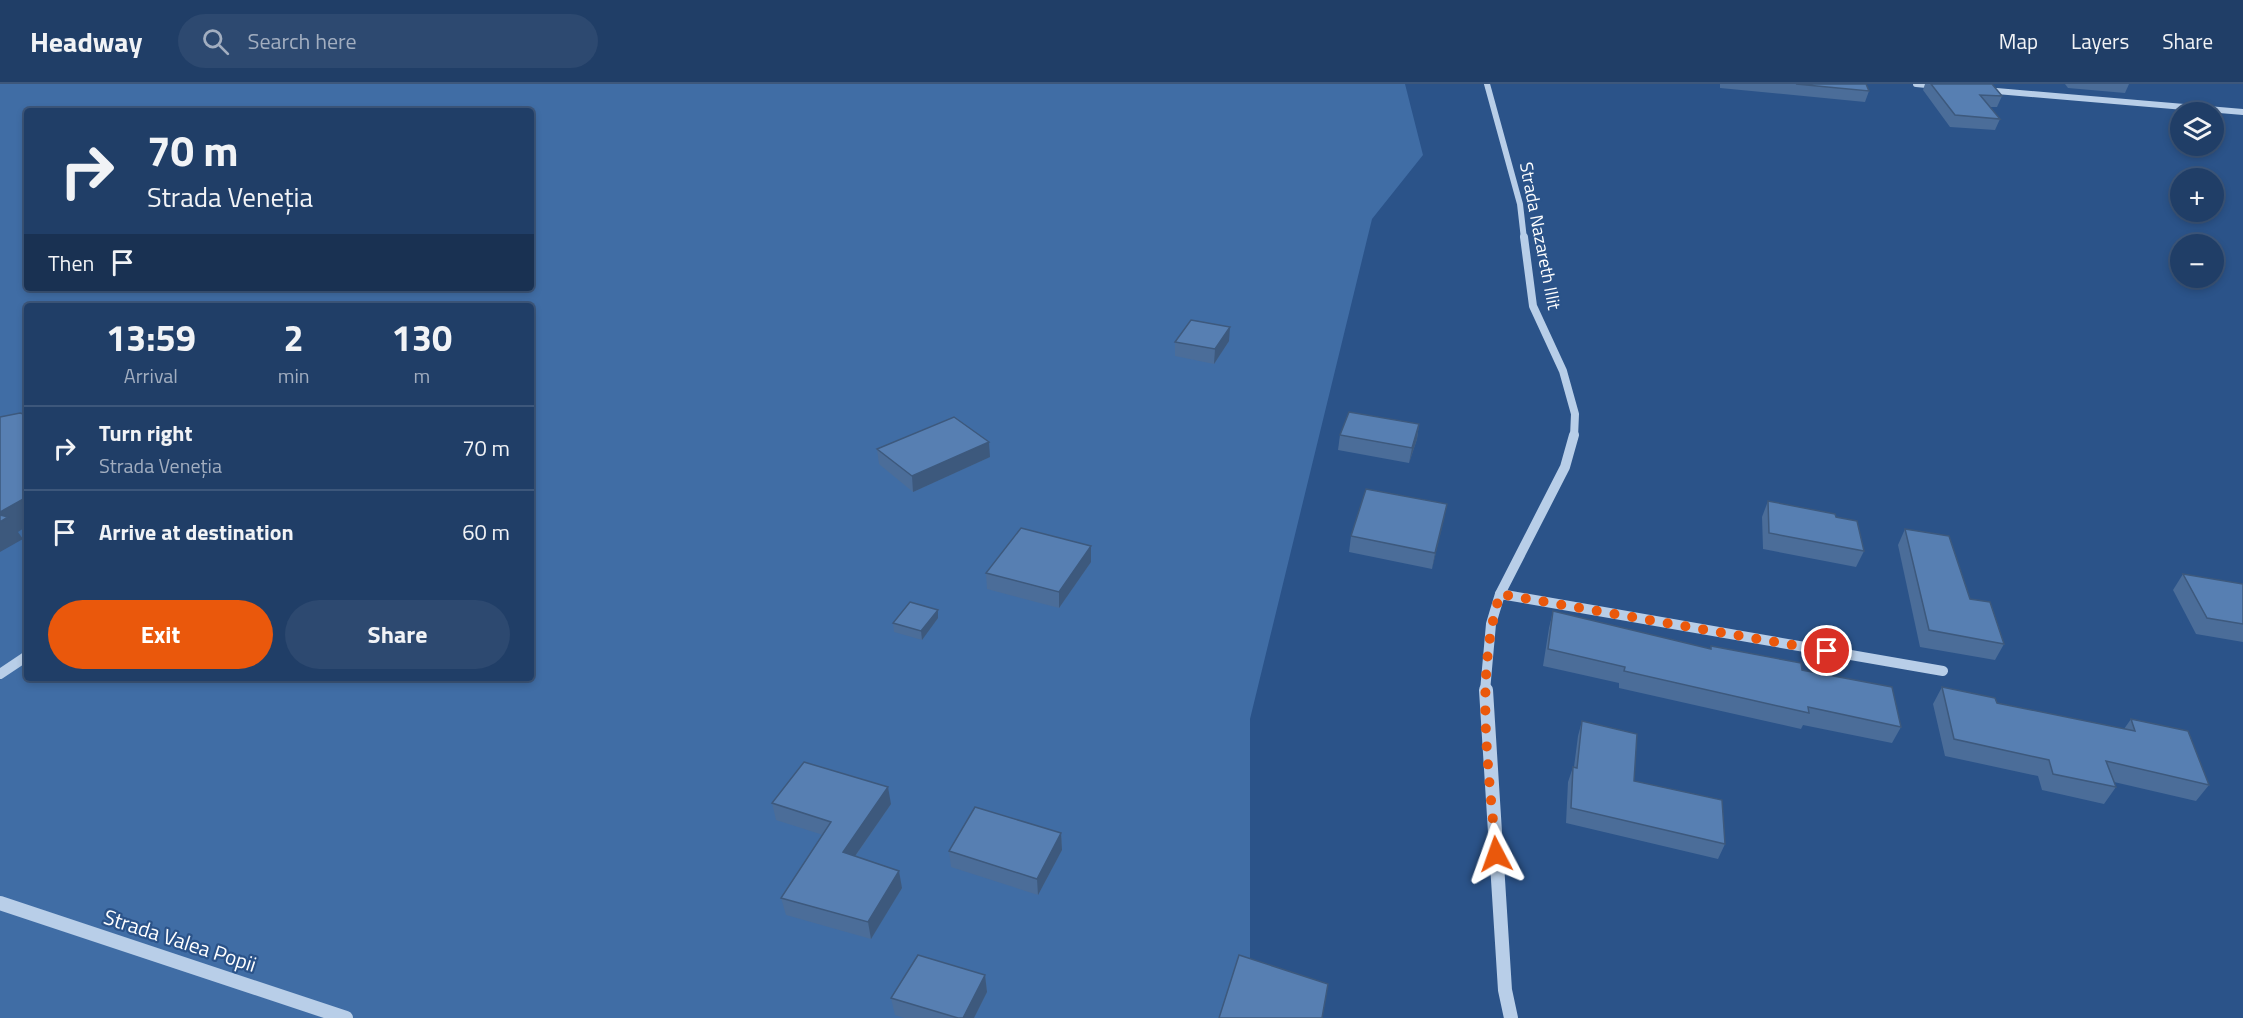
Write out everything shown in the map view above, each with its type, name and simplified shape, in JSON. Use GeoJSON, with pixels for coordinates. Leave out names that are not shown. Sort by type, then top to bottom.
{"type":"FeatureCollection","features":[{"type":"Feature","properties":{"kind":"street","name":"Strada Nazareth Illit"},"geometry":{"type":"LineString","coordinates":[[1487,84],[1520,204],[1533,306],[1563,371],[1575,414],[1574,442],[1565,467],[1500,594],[1491,624],[1485,696],[1505,990],[1511,1018]]}},
{"type":"Feature","properties":{"kind":"street"},"geometry":{"type":"LineString","coordinates":[[1916,84],[1940,86]]}},
{"type":"Feature","properties":{"kind":"street"},"geometry":{"type":"LineString","coordinates":[[1976,89],[2243,112]]}},
{"type":"Feature","properties":{"kind":"street"},"geometry":{"type":"LineString","coordinates":[[1500,594],[1943,671]]}},
{"type":"Feature","properties":{"kind":"street"},"geometry":{"type":"LineString","coordinates":[[0,674],[24,658]]}},
{"type":"Feature","properties":{"kind":"street","name":"Strada Valea Popii"},"geometry":{"type":"LineString","coordinates":[[0,903],[346,1018]]}},
{"type":"Feature","properties":{"kind":"shaded area"},"geometry":{"type":"Polygon","coordinates":[[[0,84],[1405,84],[1423,155],[1372,219],[1250,719],[1250,1018],[0,1018],[0,84]]]}},
{"type":"Feature","properties":{"kind":"building"},"geometry":{"type":"Polygon","coordinates":[[[1796,84],[1866,84],[1869,91],[1796,84]]]}},
{"type":"Feature","properties":{"kind":"building"},"geometry":{"type":"Polygon","coordinates":[[[1931,84],[1992,84],[2002,96],[1980,95],[2000,119],[1955,115],[1931,84]]]}},
{"type":"Feature","properties":{"kind":"building"},"geometry":{"type":"Polygon","coordinates":[[[1191,320],[1230,327],[1215,349],[1175,342],[1191,320]]]}},
{"type":"Feature","properties":{"kind":"building"},"geometry":{"type":"Polygon","coordinates":[[[1349,412],[1419,424],[1412,448],[1340,435],[1349,412]]]}},
{"type":"Feature","properties":{"kind":"building"},"geometry":{"type":"Polygon","coordinates":[[[24,414],[24,499],[0,512],[0,417],[24,414]]]}},
{"type":"Feature","properties":{"kind":"building"},"geometry":{"type":"Polygon","coordinates":[[[954,417],[989,442],[912,476],[877,449],[954,417]]]}},
{"type":"Feature","properties":{"kind":"building"},"geometry":{"type":"Polygon","coordinates":[[[1366,489],[1447,504],[1435,553],[1351,536],[1366,489]]]}},
{"type":"Feature","properties":{"kind":"building"},"geometry":{"type":"Polygon","coordinates":[[[1768,501],[1835,514],[1836,517],[1857,521],[1864,551],[1769,533],[1768,501]]]}},
{"type":"Feature","properties":{"kind":"building"},"geometry":{"type":"Polygon","coordinates":[[[0,515],[8,517],[0,522],[0,515]]]}},
{"type":"Feature","properties":{"kind":"building"},"geometry":{"type":"Polygon","coordinates":[[[1021,528],[1091,546],[1059,592],[986,573],[1021,528]]]}},
{"type":"Feature","properties":{"kind":"building"},"geometry":{"type":"Polygon","coordinates":[[[1905,529],[1949,536],[1970,599],[1990,602],[2004,644],[1929,630],[1905,529]]]}},
{"type":"Feature","properties":{"kind":"building"},"geometry":{"type":"Polygon","coordinates":[[[2183,574],[2243,584],[2243,624],[2207,618],[2183,574]]]}},
{"type":"Feature","properties":{"kind":"building"},"geometry":{"type":"Polygon","coordinates":[[[910,602],[938,610],[921,631],[893,623],[910,602]]]}},
{"type":"Feature","properties":{"kind":"building"},"geometry":{"type":"Polygon","coordinates":[[[1553,611],[1711,649],[1711,646],[1801,663],[1802,670],[1892,687],[1901,727],[1808,707],[1809,713],[1624,671],[1625,667],[1548,649],[1553,611]]]}},
{"type":"Feature","properties":{"kind":"building"},"geometry":{"type":"Polygon","coordinates":[[[1942,687],[1995,698],[1997,703],[2135,731],[2131,719],[2188,731],[2209,785],[2106,761],[2116,787],[2053,774],[2049,760],[1954,739],[1942,687]]]}},
{"type":"Feature","properties":{"kind":"building"},"geometry":{"type":"Polygon","coordinates":[[[1582,721],[1637,734],[1634,781],[1722,800],[1725,844],[1571,808],[1573,767],[1577,768],[1582,721]]]}},
{"type":"Feature","properties":{"kind":"building"},"geometry":{"type":"Polygon","coordinates":[[[804,762],[888,787],[843,852],[899,871],[868,922],[781,898],[831,822],[772,803],[804,762]]]}},
{"type":"Feature","properties":{"kind":"building"},"geometry":{"type":"Polygon","coordinates":[[[975,807],[1061,833],[1037,879],[949,851],[975,807]]]}},
{"type":"Feature","properties":{"kind":"building"},"geometry":{"type":"Polygon","coordinates":[[[918,955],[985,975],[963,1018],[891,998],[918,955]]]}},
{"type":"Feature","properties":{"kind":"building"},"geometry":{"type":"Polygon","coordinates":[[[1239,955],[1328,984],[1322,1018],[1219,1018],[1239,955]]]}},
{"type":"Feature","properties":{"kind":"route"},"geometry":{"type":"LineString","coordinates":[[1496,854],[1485,696],[1491,624],[1500,594],[1827,651]]}}]}
